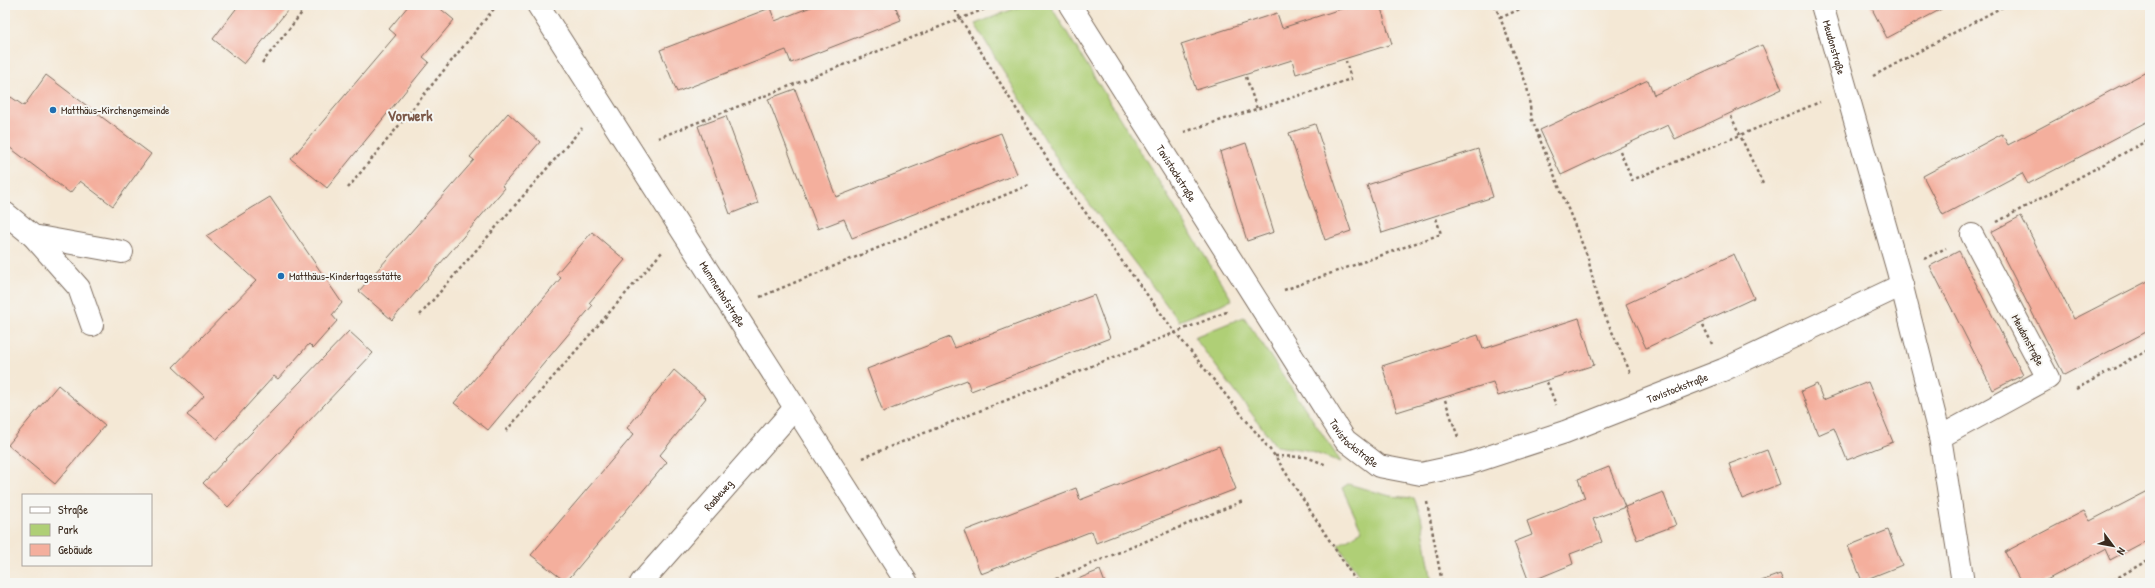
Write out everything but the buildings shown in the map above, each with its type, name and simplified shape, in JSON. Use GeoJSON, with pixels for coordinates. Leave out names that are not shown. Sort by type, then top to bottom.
{"type":"FeatureCollection","features":[{"type":"Feature","properties":{"kind":"street","name":"Mummenhofstraße"},"geometry":{"type":"LineString","coordinates":[[538,5],[907,583]]}},
{"type":"Feature","properties":{"kind":"street","name":"Tavistockstraße"},"geometry":{"type":"LineString","coordinates":[[1070,5],[1345,440],[1379,466],[1422,474],[1467,464],[1565,432],[1730,366],[1900,278]]}},
{"type":"Feature","properties":{"kind":"street","name":"Meudonstraße"},"geometry":{"type":"LineString","coordinates":[[1822,5],[1848,90],[1900,278],[1940,438],[1963,583]]}},
{"type":"Feature","properties":{"kind":"street"},"geometry":{"type":"LineString","coordinates":[[5,213],[33,236],[79,288],[92,325]]}},
{"type":"Feature","properties":{"kind":"street","name":"Meudonstraße"},"geometry":{"type":"LineString","coordinates":[[1940,438],[2048,378],[1972,235]]}},
{"type":"Feature","properties":{"kind":"street"},"geometry":{"type":"LineString","coordinates":[[33,236],[122,252]]}},
{"type":"Feature","properties":{"kind":"street","name":"Raabeweg"},"geometry":{"type":"LineString","coordinates":[[641,583],[795,408]]}},
{"type":"Feature","properties":{"kind":"path"},"geometry":{"type":"LineString","coordinates":[[262,63],[308,5]]}},
{"type":"Feature","properties":{"kind":"path"},"geometry":{"type":"LineString","coordinates":[[348,188],[497,5]]}},
{"type":"Feature","properties":{"kind":"path"},"geometry":{"type":"LineString","coordinates":[[952,5],[1056,173],[1175,332],[1275,456],[1357,583]]}},
{"type":"Feature","properties":{"kind":"path"},"geometry":{"type":"LineString","coordinates":[[631,149],[995,5]]}},
{"type":"Feature","properties":{"kind":"path"},"geometry":{"type":"LineString","coordinates":[[1495,5],[1527,86],[1532,120],[1588,258],[1597,298],[1643,402]]}},
{"type":"Feature","properties":{"kind":"path"},"geometry":{"type":"LineString","coordinates":[[1500,18],[1529,5]]}},
{"type":"Feature","properties":{"kind":"path","name":"Meudonstraße"},"geometry":{"type":"LineString","coordinates":[[1848,90],[2006,5]]}},
{"type":"Feature","properties":{"kind":"path"},"geometry":{"type":"LineString","coordinates":[[1157,141],[1352,79],[1346,61]]}},
{"type":"Feature","properties":{"kind":"path"},"geometry":{"type":"LineString","coordinates":[[1246,77],[1257,109]]}},
{"type":"Feature","properties":{"kind":"path"},"geometry":{"type":"LineString","coordinates":[[1620,151],[1632,180],[1848,90]]}},
{"type":"Feature","properties":{"kind":"path"},"geometry":{"type":"LineString","coordinates":[[420,315],[602,104]]}},
{"type":"Feature","properties":{"kind":"path"},"geometry":{"type":"LineString","coordinates":[[1731,116],[1763,184]]}},
{"type":"Feature","properties":{"kind":"path"},"geometry":{"type":"LineString","coordinates":[[1900,278],[1972,235],[2150,139]]}},
{"type":"Feature","properties":{"kind":"path"},"geometry":{"type":"LineString","coordinates":[[732,308],[1029,185]]}},
{"type":"Feature","properties":{"kind":"path"},"geometry":{"type":"LineString","coordinates":[[834,470],[1257,299],[1441,234],[1436,218]]}},
{"type":"Feature","properties":{"kind":"path"},"geometry":{"type":"LineString","coordinates":[[506,431],[682,229]]}},
{"type":"Feature","properties":{"kind":"path"},"geometry":{"type":"LineString","coordinates":[[1445,400],[1467,464]]}},
{"type":"Feature","properties":{"kind":"path"},"geometry":{"type":"LineString","coordinates":[[1422,474],[1442,583]]}},
{"type":"Feature","properties":{"kind":"path"},"geometry":{"type":"LineString","coordinates":[[1045,583],[1243,501]]}},
{"type":"Feature","properties":{"kind":"path"},"geometry":{"type":"LineString","coordinates":[[2108,583],[2150,559]]}},
{"type":"Feature","properties":{"kind":"green space"},"geometry":{"type":"Polygon","coordinates":[[[1024,5],[1050,5],[1232,300],[1179,321],[1063,169],[975,24],[1024,5]]]}},
{"type":"Feature","properties":{"kind":"green space"},"geometry":{"type":"Polygon","coordinates":[[[1244,317],[1341,462],[1306,450],[1276,446],[1194,337],[1244,317]]]}},
{"type":"Feature","properties":{"kind":"green space"},"geometry":{"type":"Polygon","coordinates":[[[1348,484],[1390,496],[1414,498],[1421,516],[1432,583],[1380,583],[1378,577],[1368,583],[1364,583],[1338,545],[1362,531],[1342,488],[1348,484]]]}},
{"type":"Feature","properties":{"kind":"place","name":"Matthäus-Kirchengemeinde"},"geometry":{"type":"Point","coordinates":[53,110]}},
{"type":"Feature","properties":{"kind":"place","name":"Matthäus-Kindertagesstätte"},"geometry":{"type":"Point","coordinates":[281,276]}},
{"type":"Feature","properties":{"kind":"district","name":"Vorwerk"},"geometry":{"type":"Point","coordinates":[410,116]}}]}
